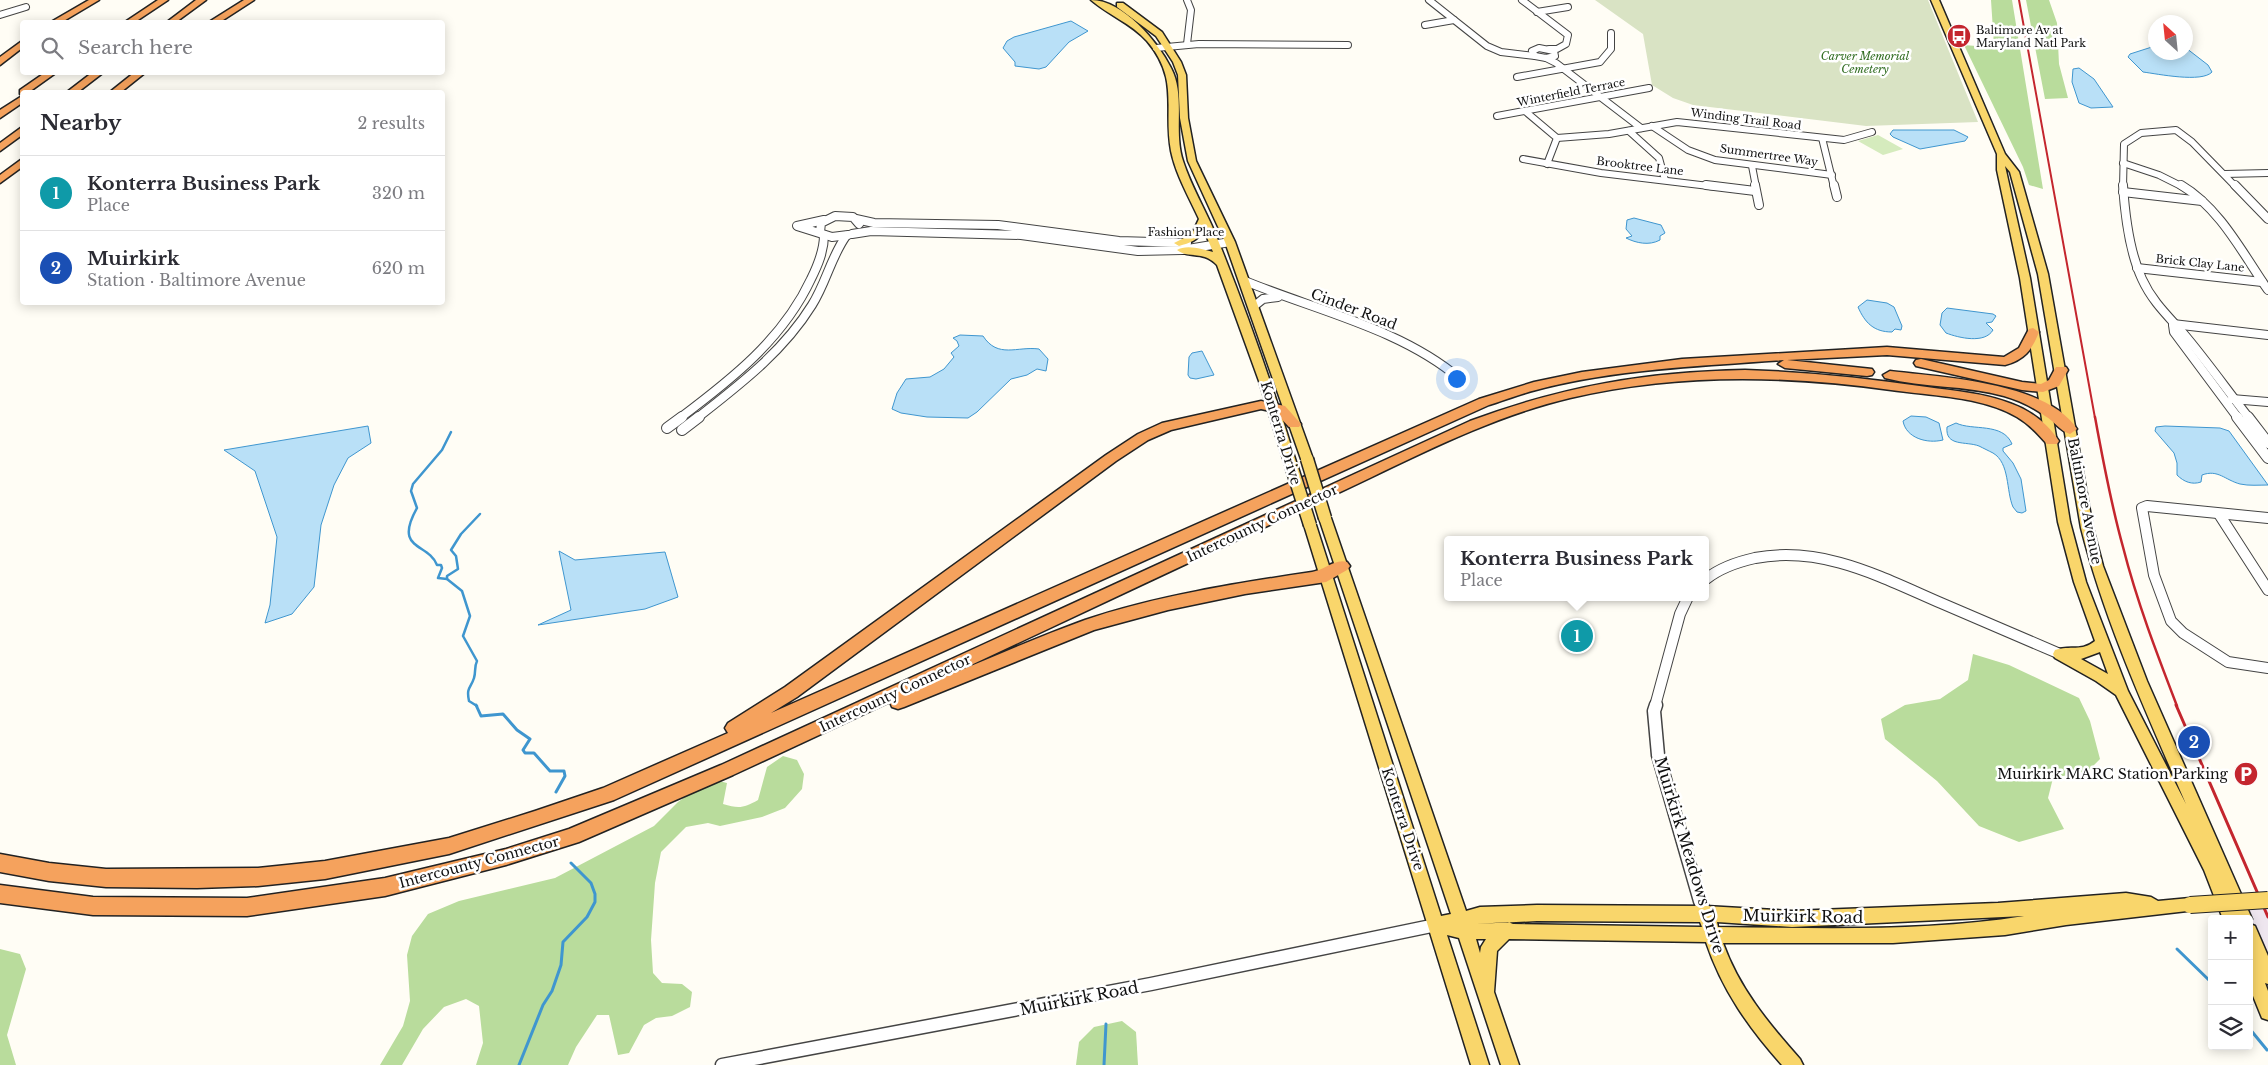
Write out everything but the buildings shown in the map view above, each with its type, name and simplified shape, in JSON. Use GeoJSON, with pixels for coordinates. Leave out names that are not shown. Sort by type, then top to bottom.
{"type":"FeatureCollection","features":[{"type":"Feature","properties":{"kind":"highway"},"geometry":{"type":"LineString","coordinates":[[60,20],[95,0]]}},
{"type":"Feature","properties":{"kind":"highway"},"geometry":{"type":"LineString","coordinates":[[134,20],[165,0]]}},
{"type":"Feature","properties":{"kind":"highway"},"geometry":{"type":"LineString","coordinates":[[173,20],[202,0]]}},
{"type":"Feature","properties":{"kind":"highway"},"geometry":{"type":"LineString","coordinates":[[213,20],[241,0]]}},
{"type":"Feature","properties":{"kind":"highway"},"geometry":{"type":"LineString","coordinates":[[217,20],[250,0]]}},
{"type":"Feature","properties":{"kind":"highway"},"geometry":{"type":"LineString","coordinates":[[51,20],[69,4]]}},
{"type":"Feature","properties":{"kind":"highway"},"geometry":{"type":"LineString","coordinates":[[0,64],[20,48]]}},
{"type":"Feature","properties":{"kind":"highway"},"geometry":{"type":"LineString","coordinates":[[27,90],[49,75]]}},
{"type":"Feature","properties":{"kind":"highway"},"geometry":{"type":"LineString","coordinates":[[35,90],[57,75]]}},
{"type":"Feature","properties":{"kind":"highway"},"geometry":{"type":"LineString","coordinates":[[75,90],[96,75]]}},
{"type":"Feature","properties":{"kind":"highway"},"geometry":{"type":"LineString","coordinates":[[118,90],[138,75]]}},
{"type":"Feature","properties":{"kind":"highway"},"geometry":{"type":"LineString","coordinates":[[0,108],[20,95]]}},
{"type":"Feature","properties":{"kind":"highway"},"geometry":{"type":"LineString","coordinates":[[0,115],[20,100]]}},
{"type":"Feature","properties":{"kind":"highway"},"geometry":{"type":"LineString","coordinates":[[0,146],[20,131]]}},
{"type":"Feature","properties":{"kind":"highway"},"geometry":{"type":"LineString","coordinates":[[0,179],[20,164]]}},
{"type":"Feature","properties":{"kind":"highway"},"geometry":{"type":"LineString","coordinates":[[1740,360],[1818,354],[1887,352],[2005,361],[2021,354],[2028,346],[2033,332]]}},
{"type":"Feature","properties":{"kind":"highway"},"geometry":{"type":"LineString","coordinates":[[1740,360],[1821,366],[2000,390],[2024,397],[2046,409],[2070,430]]}},
{"type":"Feature","properties":{"kind":"highway","name":"Intercounty Connector"},"geometry":{"type":"LineString","coordinates":[[0,863],[49,872],[106,878],[197,879],[258,877],[325,870],[449,846],[608,794],[1229,518],[1327,471],[1484,402],[1534,386],[1582,376],[1682,363],[1740,360]]}},
{"type":"Feature","properties":{"kind":"highway"},"geometry":{"type":"LineString","coordinates":[[1764,374],[1860,361],[1904,361],[1930,364],[2022,386],[2043,388],[2054,383],[2061,370]]}},
{"type":"Feature","properties":{"kind":"highway"},"geometry":{"type":"LineString","coordinates":[[1764,374],[1847,380],[1992,402],[2026,416],[2036,423],[2052,441]]}},
{"type":"Feature","properties":{"kind":"highway","name":"Intercounty Connector"},"geometry":{"type":"LineString","coordinates":[[0,894],[93,906],[247,907],[385,887],[506,857],[572,836],[727,770],[1488,419],[1574,393],[1626,383],[1680,376],[1764,374]]}},
{"type":"Feature","properties":{"kind":"highway"},"geometry":{"type":"LineString","coordinates":[[688,757],[791,692],[1096,468],[1143,437],[1167,426],[1261,405],[1274,405],[1286,413],[1294,424]]}},
{"type":"Feature","properties":{"kind":"highway"},"geometry":{"type":"LineString","coordinates":[[727,770],[1084,627],[1168,604],[1245,588],[1326,576],[1342,566]]}},
{"type":"Feature","properties":{"kind":"main road","name":"Konterra Drive"},"geometry":{"type":"LineString","coordinates":[[1095,0],[1124,17],[1148,37],[1171,76],[1173,143],[1178,162],[1224,267],[1274,405],[1291,465],[1480,1065]]}},
{"type":"Feature","properties":{"kind":"main road","name":"Konterra Drive"},"geometry":{"type":"LineString","coordinates":[[1112,0],[1151,27],[1168,47],[1182,75],[1185,126],[1192,161],[1230,242],[1308,459],[1325,518],[1461,925],[1510,1065]]}},
{"type":"Feature","properties":{"kind":"main road","name":"Baltimore Avenue"},"geometry":{"type":"LineString","coordinates":[[1935,0],[2001,154],[2014,172],[2033,233],[2043,274],[2088,528],[2097,566],[2140,681],[2242,915]]}},
{"type":"Feature","properties":{"kind":"main road","name":"Baltimore Avenue"},"geometry":{"type":"LineString","coordinates":[[2001,154],[2001,170],[2025,278],[2064,522],[2071,552],[2102,643],[2121,691],[2211,868],[2229,915]]}},
{"type":"Feature","properties":{"kind":"main road"},"geometry":{"type":"LineString","coordinates":[[1181,247],[1198,234],[1203,220]]}},
{"type":"Feature","properties":{"kind":"main road"},"geometry":{"type":"LineString","coordinates":[[1181,247],[1207,253],[1216,258],[1224,267]]}},
{"type":"Feature","properties":{"kind":"main road"},"geometry":{"type":"LineString","coordinates":[[2060,654],[2081,655],[2094,651],[2102,643]]}},
{"type":"Feature","properties":{"kind":"main road"},"geometry":{"type":"LineString","coordinates":[[2060,654],[2101,677],[2121,691]]}},
{"type":"Feature","properties":{"kind":"main road","name":"Muirkirk Road"},"geometry":{"type":"LineString","coordinates":[[1461,925],[1480,915],[1537,912],[1706,914],[1792,919],[1998,911],[2126,900],[2171,907]]}},
{"type":"Feature","properties":{"kind":"main road","name":"Muirkirk Road"},"geometry":{"type":"LineString","coordinates":[[1436,925],[1586,933],[1812,936],[1893,935],[2004,926],[2066,917],[2190,905],[2268,900]]}},
{"type":"Feature","properties":{"kind":"main road","name":"Muirkirk Meadows Drive"},"geometry":{"type":"LineString","coordinates":[[1706,914],[1723,966],[1750,1012],[1794,1065]]}},
{"type":"Feature","properties":{"kind":"main road"},"geometry":{"type":"LineString","coordinates":[[1486,997],[1489,947],[1508,930]]}},
{"type":"Feature","properties":{"kind":"main road"},"geometry":{"type":"LineString","coordinates":[[2253,940],[2268,976]]}},
{"type":"Feature","properties":{"kind":"main road"},"geometry":{"type":"LineString","coordinates":[[2253,974],[2268,1012]]}},
{"type":"Feature","properties":{"kind":"street"},"geometry":{"type":"LineString","coordinates":[[1187,0],[1191,10],[1191,19],[1187,44]]}},
{"type":"Feature","properties":{"kind":"street"},"geometry":{"type":"LineString","coordinates":[[1429,0],[1491,48],[1507,53],[1531,54],[1546,58],[1567,43],[1568,35],[1522,0]]}},
{"type":"Feature","properties":{"kind":"street"},"geometry":{"type":"LineString","coordinates":[[0,15],[26,7]]}},
{"type":"Feature","properties":{"kind":"street"},"geometry":{"type":"LineString","coordinates":[[1538,12],[1568,7]]}},
{"type":"Feature","properties":{"kind":"street"},"geometry":{"type":"LineString","coordinates":[[1425,25],[1454,20]]}},
{"type":"Feature","properties":{"kind":"street"},"geometry":{"type":"LineString","coordinates":[[1516,77],[1595,63],[1605,58],[1610,52],[1612,44],[1611,33]]}},
{"type":"Feature","properties":{"kind":"street"},"geometry":{"type":"LineString","coordinates":[[1156,48],[1187,44],[1348,45]]}},
{"type":"Feature","properties":{"kind":"street"},"geometry":{"type":"LineString","coordinates":[[1531,54],[1536,48],[1554,54],[1564,69],[1640,128]]}},
{"type":"Feature","properties":{"kind":"street","name":"Winterfield Terrace"},"geometry":{"type":"LineString","coordinates":[[1497,116],[1649,88]]}},
{"type":"Feature","properties":{"kind":"street"},"geometry":{"type":"LineString","coordinates":[[1525,112],[1557,138],[1547,164]]}},
{"type":"Feature","properties":{"kind":"street","name":"Winding Trail Road"},"geometry":{"type":"LineString","coordinates":[[1557,138],[1590,137],[1677,122],[1693,122],[1844,140],[1872,132]]}},
{"type":"Feature","properties":{"kind":"street","name":"Summertree Way"},"geometry":{"type":"LineString","coordinates":[[1652,126],[1674,143],[1699,155],[1752,166],[1832,175]]}},
{"type":"Feature","properties":{"kind":"street"},"geometry":{"type":"LineString","coordinates":[[2268,219],[2192,142],[2176,130],[2152,132],[2132,138],[2124,144],[2123,192],[2137,268],[2152,296],[2172,324],[2182,332],[2268,443]]}},
{"type":"Feature","properties":{"kind":"street"},"geometry":{"type":"LineString","coordinates":[[1629,131],[1659,158],[1664,180]]}},
{"type":"Feature","properties":{"kind":"street"},"geometry":{"type":"LineString","coordinates":[[1822,138],[1837,197]]}},
{"type":"Feature","properties":{"kind":"street","name":"Brooktree Lane"},"geometry":{"type":"LineString","coordinates":[[1523,159],[1601,173],[1755,191]]}},
{"type":"Feature","properties":{"kind":"street"},"geometry":{"type":"LineString","coordinates":[[2123,163],[2171,180],[2202,201],[2268,290]]}},
{"type":"Feature","properties":{"kind":"street"},"geometry":{"type":"LineString","coordinates":[[1752,166],[1759,205]]}},
{"type":"Feature","properties":{"kind":"street"},"geometry":{"type":"LineString","coordinates":[[2225,174],[2268,173]]}},
{"type":"Feature","properties":{"kind":"street"},"geometry":{"type":"LineString","coordinates":[[2123,192],[2202,201]]}},
{"type":"Feature","properties":{"kind":"street"},"geometry":{"type":"LineString","coordinates":[[667,428],[760,353],[783,327],[810,284],[825,245],[819,226],[838,208]]}},
{"type":"Feature","properties":{"kind":"street"},"geometry":{"type":"LineString","coordinates":[[682,430],[751,374],[798,327],[813,304],[839,245],[859,228],[860,225],[854,215]]}},
{"type":"Feature","properties":{"kind":"street","name":"Fashion Place"},"geometry":{"type":"LineString","coordinates":[[1120,245],[1022,235],[871,231],[836,237],[797,226],[839,216],[854,215],[874,222],[1028,228],[1166,252],[1181,247],[1230,242]]}},
{"type":"Feature","properties":{"kind":"street","name":"Brick Clay Lane"},"geometry":{"type":"LineString","coordinates":[[2137,268],[2262,282]]}},
{"type":"Feature","properties":{"kind":"street","name":"Cinder Road"},"geometry":{"type":"LineString","coordinates":[[1245,281],[1289,299],[1376,329],[1446,367],[1460,379]]}},
{"type":"Feature","properties":{"kind":"street","name":"Cinder Road"},"geometry":{"type":"LineString","coordinates":[[1254,307],[1267,298],[1289,299]]}},
{"type":"Feature","properties":{"kind":"street"},"geometry":{"type":"LineString","coordinates":[[2172,324],[2268,335]]}},
{"type":"Feature","properties":{"kind":"street"},"geometry":{"type":"LineString","coordinates":[[2172,324],[2174,332],[2268,458]]}},
{"type":"Feature","properties":{"kind":"street"},"geometry":{"type":"LineString","coordinates":[[2223,398],[2268,402]]}},
{"type":"Feature","properties":{"kind":"street"},"geometry":{"type":"LineString","coordinates":[[2268,518],[2147,506],[2142,508],[2154,575],[2172,621],[2183,633],[2228,662],[2268,668]]}},
{"type":"Feature","properties":{"kind":"street"},"geometry":{"type":"LineString","coordinates":[[2219,514],[2268,590]]}},
{"type":"Feature","properties":{"kind":"street"},"geometry":{"type":"LineString","coordinates":[[1709,577],[1730,564],[1756,557],[1788,553],[1816,556],[1856,566],[2060,654]]}},
{"type":"Feature","properties":{"kind":"street","name":"Muirkirk Meadows Drive"},"geometry":{"type":"LineString","coordinates":[[1686,601],[1680,614],[1654,710],[1658,755],[1700,901],[1706,914]]}},
{"type":"Feature","properties":{"kind":"street","name":"Muirkirk Road"},"geometry":{"type":"LineString","coordinates":[[722,1065],[1151,984],[1436,925]]}},
{"type":"Feature","properties":{"kind":"shaded area"},"geometry":{"type":"Polygon","coordinates":[[[2268,900],[2268,979],[2253,949],[2253,915],[2245,915],[2231,902],[2268,900]]]}},
{"type":"Feature","properties":{"kind":"green space","name":"Carver Memorial Cemetery"},"geometry":{"type":"Polygon","coordinates":[[[1595,0],[1928,0],[1978,122],[1866,126],[1693,105],[1673,98],[1652,85],[1643,34],[1595,0]]]}},
{"type":"Feature","properties":{"kind":"green space"},"geometry":{"type":"Polygon","coordinates":[[[1991,0],[2012,0],[2043,189],[2029,185],[2023,167],[1964,45],[1994,46],[1991,0]]]}},
{"type":"Feature","properties":{"kind":"green space"},"geometry":{"type":"Polygon","coordinates":[[[2026,0],[2049,0],[2057,23],[2059,64],[2068,98],[2045,99],[2026,0]]]}},
{"type":"Feature","properties":{"kind":"green space"},"geometry":{"type":"Polygon","coordinates":[[[1878,135],[1903,149],[1883,155],[1858,141],[1878,135]]]}},
{"type":"Feature","properties":{"kind":"green space"},"geometry":{"type":"Polygon","coordinates":[[[1973,654],[2009,665],[2079,698],[2090,721],[2100,759],[2088,771],[2053,778],[2048,798],[2064,829],[2019,842],[1979,826],[1937,781],[1885,739],[1881,719],[1905,705],[1940,699],[1968,680],[1973,654]]]}},
{"type":"Feature","properties":{"kind":"green space"},"geometry":{"type":"Polygon","coordinates":[[[783,756],[797,760],[804,774],[802,789],[785,808],[762,817],[720,826],[708,823],[686,827],[661,852],[655,883],[651,940],[653,973],[662,983],[682,984],[692,992],[690,1007],[672,1016],[656,1018],[644,1025],[629,1053],[618,1055],[609,1015],[597,1015],[576,1047],[568,1065],[476,1065],[483,1043],[479,1006],[466,999],[444,1007],[423,1029],[402,1065],[380,1065],[403,1026],[410,1001],[407,955],[412,936],[428,914],[459,901],[555,878],[654,826],[678,802],[704,784],[715,780],[727,783],[723,804],[733,807],[749,805],[758,800],[767,767],[783,756]]]}},
{"type":"Feature","properties":{"kind":"green space"},"geometry":{"type":"Polygon","coordinates":[[[0,949],[20,954],[26,969],[7,1035],[16,1065],[0,1065],[0,949]]]}},
{"type":"Feature","properties":{"kind":"green space"},"geometry":{"type":"Polygon","coordinates":[[[1122,1021],[1136,1032],[1138,1065],[1076,1065],[1079,1042],[1094,1027],[1122,1021]]]}},
{"type":"Feature","properties":{"kind":"water"},"geometry":{"type":"Polygon","coordinates":[[[1071,21],[1088,31],[1069,42],[1046,67],[1039,69],[1015,66],[1015,62],[1003,48],[1007,41],[1014,37],[1071,21]]]}},
{"type":"Feature","properties":{"kind":"water"},"geometry":{"type":"Polygon","coordinates":[[[2148,48],[2148,60],[2193,60],[2193,53],[2208,65],[2212,72],[2199,77],[2190,77],[2143,72],[2128,57],[2130,54],[2148,48]]]}},
{"type":"Feature","properties":{"kind":"water"},"geometry":{"type":"Polygon","coordinates":[[[2079,68],[2094,79],[2113,107],[2091,108],[2079,103],[2072,82],[2073,69],[2079,68]]]}},
{"type":"Feature","properties":{"kind":"water"},"geometry":{"type":"Polygon","coordinates":[[[1893,130],[1954,130],[1968,137],[1965,141],[1920,149],[1893,137],[1890,134],[1893,130]]]}},
{"type":"Feature","properties":{"kind":"water"},"geometry":{"type":"Polygon","coordinates":[[[1634,218],[1661,225],[1665,233],[1660,236],[1660,240],[1651,243],[1638,242],[1626,238],[1632,236],[1626,229],[1627,220],[1634,218]]]}},
{"type":"Feature","properties":{"kind":"water"},"geometry":{"type":"Polygon","coordinates":[[[1867,300],[1887,303],[1894,307],[1902,326],[1901,330],[1895,329],[1892,332],[1886,332],[1871,326],[1858,307],[1867,300]]]}},
{"type":"Feature","properties":{"kind":"water"},"geometry":{"type":"Polygon","coordinates":[[[1947,308],[1993,314],[1996,316],[1992,322],[1986,323],[1993,330],[1984,337],[1971,339],[1946,333],[1940,325],[1942,313],[1947,308]]]}},
{"type":"Feature","properties":{"kind":"water"},"geometry":{"type":"Polygon","coordinates":[[[960,335],[983,336],[989,343],[1002,349],[1039,349],[1048,359],[1046,371],[1037,369],[1027,375],[1011,379],[977,412],[968,418],[927,417],[901,413],[892,409],[897,393],[906,379],[930,377],[944,369],[954,357],[951,353],[959,346],[953,338],[960,335]]]}},
{"type":"Feature","properties":{"kind":"water"},"geometry":{"type":"Polygon","coordinates":[[[1202,351],[1214,375],[1196,379],[1190,378],[1188,375],[1189,357],[1192,353],[1202,351]]]}},
{"type":"Feature","properties":{"kind":"water"},"geometry":{"type":"Polygon","coordinates":[[[1911,416],[1926,417],[1939,423],[1943,440],[1930,441],[1913,436],[1908,432],[1903,421],[1911,416]]]}},
{"type":"Feature","properties":{"kind":"water"},"geometry":{"type":"Polygon","coordinates":[[[1956,423],[1995,430],[2008,437],[2012,444],[2003,448],[2003,451],[2013,463],[2021,479],[2026,511],[2022,513],[2017,512],[2013,507],[2005,470],[2002,463],[1993,453],[1979,446],[1957,442],[1949,438],[1947,427],[1956,423]]]}},
{"type":"Feature","properties":{"kind":"water"},"geometry":{"type":"Polygon","coordinates":[[[368,426],[371,443],[348,458],[334,485],[321,525],[314,587],[292,614],[265,623],[270,605],[277,537],[255,471],[224,450],[368,426]]]}},
{"type":"Feature","properties":{"kind":"water"},"geometry":{"type":"Polygon","coordinates":[[[2156,427],[2220,428],[2229,431],[2268,485],[2240,484],[2213,473],[2202,475],[2201,482],[2198,483],[2191,483],[2182,479],[2177,475],[2177,463],[2174,453],[2155,431],[2156,427]]]}},
{"type":"Feature","properties":{"kind":"water"},"geometry":{"type":"Polygon","coordinates":[[[559,551],[575,560],[665,552],[678,597],[645,609],[538,625],[571,610],[559,551]]]}},
{"type":"Feature","properties":{"kind":"waterway"},"geometry":{"type":"LineString","coordinates":[[447,579],[438,578],[442,568],[441,565],[437,565],[427,552],[410,539],[409,532],[417,508],[411,491],[413,484],[442,450],[451,432]]}},
{"type":"Feature","properties":{"kind":"waterway"},"geometry":{"type":"LineString","coordinates":[[447,579],[447,576],[458,569],[456,556],[451,550],[461,534],[480,514]]}},
{"type":"Feature","properties":{"kind":"waterway"},"geometry":{"type":"LineString","coordinates":[[447,579],[462,591],[470,616],[463,636],[477,661],[474,678],[468,690],[469,701],[476,706]]}},
{"type":"Feature","properties":{"kind":"waterway"},"geometry":{"type":"LineString","coordinates":[[476,706],[481,716],[503,714],[517,730],[530,739],[523,750],[525,753],[534,753],[550,771],[564,771],[565,776],[556,792]]}},
{"type":"Feature","properties":{"kind":"waterway"},"geometry":{"type":"LineString","coordinates":[[519,1065],[543,1005],[552,991],[561,965],[563,942],[587,917],[595,902],[595,894],[591,883],[571,863]]}},
{"type":"Feature","properties":{"kind":"waterway"},"geometry":{"type":"LineString","coordinates":[[2177,949],[2208,979]]}},
{"type":"Feature","properties":{"kind":"waterway"},"geometry":{"type":"LineString","coordinates":[[1104,1065],[1106,1024]]}},
{"type":"Feature","properties":{"kind":"waterway"},"geometry":{"type":"LineString","coordinates":[[2253,1033],[2267,1050]]}},
{"type":"Feature","properties":{"kind":"railway"},"geometry":{"type":"LineString","coordinates":[[2019,0],[2095,418]]}},
{"type":"Feature","properties":{"kind":"railway"},"geometry":{"type":"LineString","coordinates":[[2095,417],[2111,499],[2129,567],[2148,628],[2177,706]]}},
{"type":"Feature","properties":{"kind":"railway"},"geometry":{"type":"LineString","coordinates":[[2176,705],[2268,917]]}},
{"type":"Feature","properties":{"kind":"place","name":"Baltimore Av at Maryland Natl Park"},"geometry":{"type":"Point","coordinates":[1959,36]}},
{"type":"Feature","properties":{"kind":"place","name":"Konterra Business Park"},"geometry":{"type":"Point","coordinates":[1577,636]}},
{"type":"Feature","properties":{"kind":"place","name":"Muirkirk"},"geometry":{"type":"Point","coordinates":[2194,742]}},
{"type":"Feature","properties":{"kind":"place","name":"Muirkirk MARC Station Parking"},"geometry":{"type":"Point","coordinates":[2246,774]}}]}
